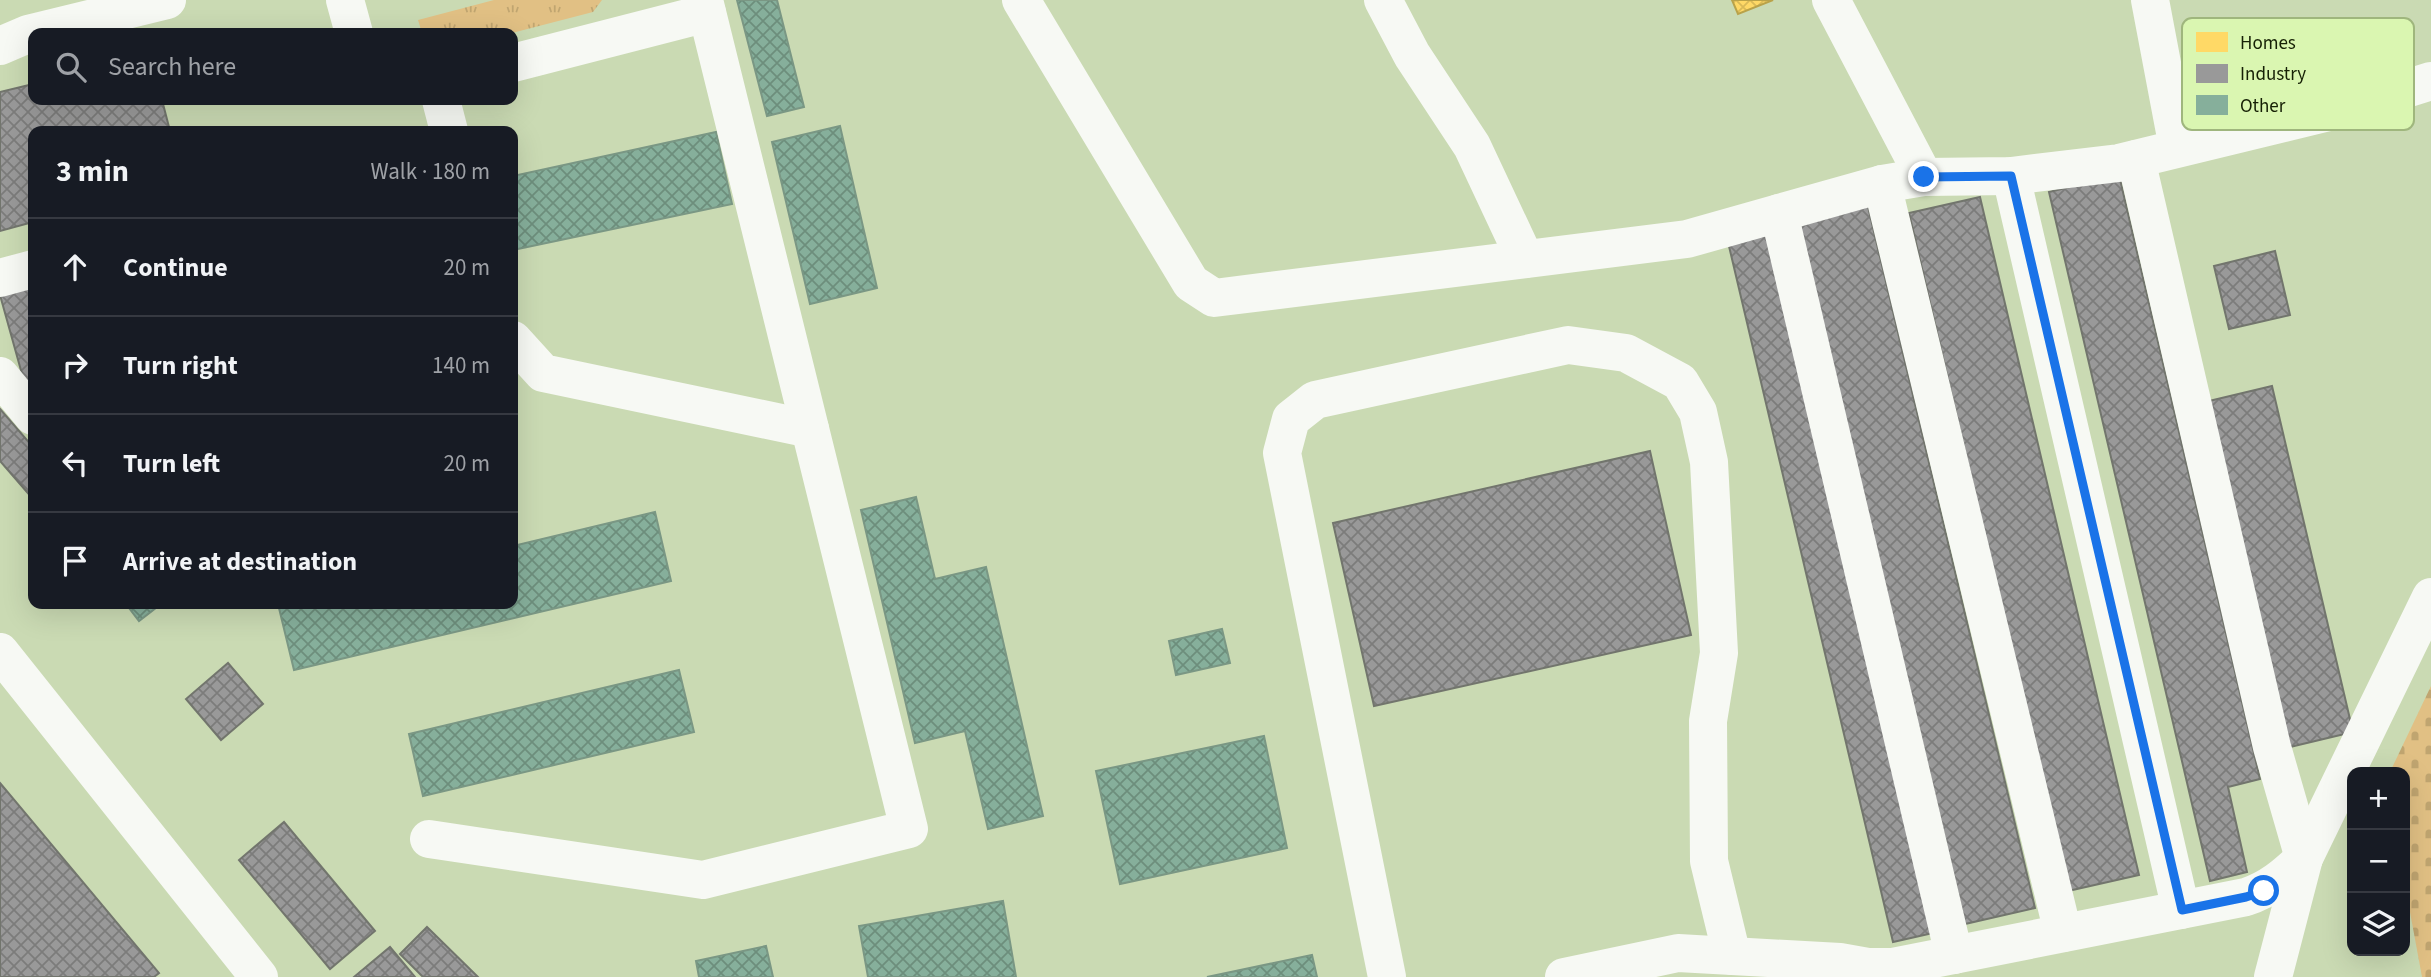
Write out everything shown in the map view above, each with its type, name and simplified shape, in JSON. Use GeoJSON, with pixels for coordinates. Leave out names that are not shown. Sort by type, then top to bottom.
{"type":"FeatureCollection","features":[{"type":"Feature","properties":{"kind":"street"},"geometry":{"type":"LineString","coordinates":[[53,28],[167,0]]}},
{"type":"Feature","properties":{"kind":"street"},"geometry":{"type":"LineString","coordinates":[[345,0],[353,28]]}},
{"type":"Feature","properties":{"kind":"street"},"geometry":{"type":"LineString","coordinates":[[1021,0],[1191,282],[1214,298],[1687,239],[1882,184],[1924,177],[2011,176],[2119,163],[2255,130]]}},
{"type":"Feature","properties":{"kind":"street"},"geometry":{"type":"LineString","coordinates":[[1383,0],[1412,55],[1472,146],[1525,259]]}},
{"type":"Feature","properties":{"kind":"street"},"geometry":{"type":"LineString","coordinates":[[1831,0],[1924,177]]}},
{"type":"Feature","properties":{"kind":"street"},"geometry":{"type":"LineString","coordinates":[[2150,0],[2178,149]]}},
{"type":"Feature","properties":{"kind":"street"},"geometry":{"type":"LineString","coordinates":[[429,839],[703,880],[909,829],[706,6],[518,62]]}},
{"type":"Feature","properties":{"kind":"street"},"geometry":{"type":"LineString","coordinates":[[0,46],[28,34]]}},
{"type":"Feature","properties":{"kind":"street"},"geometry":{"type":"LineString","coordinates":[[2414,86],[2431,80]]}},
{"type":"Feature","properties":{"kind":"street"},"geometry":{"type":"LineString","coordinates":[[442,105],[448,126]]}},
{"type":"Feature","properties":{"kind":"street"},"geometry":{"type":"LineString","coordinates":[[2136,159],[2273,747],[2304,858]]}},
{"type":"Feature","properties":{"kind":"street"},"geometry":{"type":"LineString","coordinates":[[2011,176],[2182,910]]}},
{"type":"Feature","properties":{"kind":"street"},"geometry":{"type":"LineString","coordinates":[[1882,184],[2063,933]]}},
{"type":"Feature","properties":{"kind":"street"},"geometry":{"type":"LineString","coordinates":[[1779,213],[1954,955]]}},
{"type":"Feature","properties":{"kind":"street"},"geometry":{"type":"LineString","coordinates":[[0,278],[28,270]]}},
{"type":"Feature","properties":{"kind":"street"},"geometry":{"type":"LineString","coordinates":[[1387,977],[1284,466],[1282,453],[1291,419],[1314,400],[1568,345],[1626,353],[1679,382],[1698,412],[1709,462],[1718,653],[1707,721],[1709,861],[1732,956]]}},
{"type":"Feature","properties":{"kind":"street"},"geometry":{"type":"LineString","coordinates":[[518,346],[543,373],[810,429]]}},
{"type":"Feature","properties":{"kind":"street"},"geometry":{"type":"LineString","coordinates":[[0,376],[28,410]]}},
{"type":"Feature","properties":{"kind":"street"},"geometry":{"type":"LineString","coordinates":[[2273,977],[2304,858],[2431,597]]}},
{"type":"Feature","properties":{"kind":"street"},"geometry":{"type":"LineString","coordinates":[[0,652],[259,977]]}},
{"type":"Feature","properties":{"kind":"street"},"geometry":{"type":"LineString","coordinates":[[1564,977],[1678,953],[1893,967],[2246,897],[2264,891],[2280,881],[2304,858]]}},
{"type":"Feature","properties":{"kind":"green space"},"geometry":{"type":"Polygon","coordinates":[[[494,0],[602,0],[593,12],[518,31],[518,28],[420,28],[418,20],[494,0]]]}},
{"type":"Feature","properties":{"kind":"green space"},"geometry":{"type":"Polygon","coordinates":[[[2431,686],[2431,977],[2422,977],[2410,912],[2410,767],[2392,767],[2431,686]]]}},
{"type":"Feature","properties":{"kind":"building: Homes"},"geometry":{"type":"Polygon","coordinates":[[[1732,0],[1773,0],[1738,14],[1732,0]]]}},
{"type":"Feature","properties":{"kind":"building: Industry"},"geometry":{"type":"Polygon","coordinates":[[[28,85],[28,105],[163,105],[169,126],[28,126],[28,223],[0,231],[0,92],[28,85]]]}},
{"type":"Feature","properties":{"kind":"building: Industry"},"geometry":{"type":"Polygon","coordinates":[[[2119,175],[2260,779],[2228,787],[2247,872],[2210,881],[2049,192],[2119,175]]]}},
{"type":"Feature","properties":{"kind":"building: Industry"},"geometry":{"type":"Polygon","coordinates":[[[1980,197],[2139,875],[2068,891],[1909,213],[1980,197]]]}},
{"type":"Feature","properties":{"kind":"building: Industry"},"geometry":{"type":"Polygon","coordinates":[[[1866,198],[2035,908],[1965,924],[1797,215],[1866,198]]]}},
{"type":"Feature","properties":{"kind":"building: Industry"},"geometry":{"type":"Polygon","coordinates":[[[1769,233],[1933,933],[1893,942],[1728,242],[1769,233]]]}},
{"type":"Feature","properties":{"kind":"building: Industry"},"geometry":{"type":"Polygon","coordinates":[[[2275,251],[2290,315],[2229,329],[2214,266],[2275,251]]]}},
{"type":"Feature","properties":{"kind":"building: Industry"},"geometry":{"type":"Polygon","coordinates":[[[28,287],[27,392],[0,295],[28,287]]]}},
{"type":"Feature","properties":{"kind":"building: Industry"},"geometry":{"type":"Polygon","coordinates":[[[2272,386],[2353,732],[2290,747],[2209,401],[2272,386]]]}},
{"type":"Feature","properties":{"kind":"building: Industry"},"geometry":{"type":"Polygon","coordinates":[[[0,409],[28,441],[28,493],[0,461],[0,409]]]}},
{"type":"Feature","properties":{"kind":"building: Industry"},"geometry":{"type":"Polygon","coordinates":[[[1650,451],[1691,635],[1374,706],[1333,523],[1650,451]]]}},
{"type":"Feature","properties":{"kind":"building: Industry"},"geometry":{"type":"Polygon","coordinates":[[[228,663],[263,704],[221,740],[186,699],[228,663]]]}},
{"type":"Feature","properties":{"kind":"building: Industry"},"geometry":{"type":"Polygon","coordinates":[[[0,783],[159,973],[154,977],[0,977],[0,783]]]}},
{"type":"Feature","properties":{"kind":"building: Industry"},"geometry":{"type":"Polygon","coordinates":[[[284,822],[375,931],[330,969],[239,860],[284,822]]]}},
{"type":"Feature","properties":{"kind":"building: Industry"},"geometry":{"type":"Polygon","coordinates":[[[427,927],[478,977],[423,977],[400,954],[427,927]]]}},
{"type":"Feature","properties":{"kind":"building: Industry"},"geometry":{"type":"Polygon","coordinates":[[[390,947],[415,977],[354,977],[390,947]]]}},
{"type":"Feature","properties":{"kind":"building: Other"},"geometry":{"type":"Polygon","coordinates":[[[737,0],[777,0],[804,107],[767,116],[737,0]]]}},
{"type":"Feature","properties":{"kind":"building: Other"},"geometry":{"type":"Polygon","coordinates":[[[840,126],[877,288],[810,304],[772,142],[840,126]]]}},
{"type":"Feature","properties":{"kind":"building: Other"},"geometry":{"type":"Polygon","coordinates":[[[716,132],[732,204],[518,249],[518,175],[716,132]]]}},
{"type":"Feature","properties":{"kind":"building: Other"},"geometry":{"type":"Polygon","coordinates":[[[916,497],[935,579],[986,567],[1043,816],[988,829],[965,731],[915,743],[861,510],[916,497]]]}},
{"type":"Feature","properties":{"kind":"building: Other"},"geometry":{"type":"Polygon","coordinates":[[[655,512],[671,581],[294,670],[279,609],[518,609],[518,545],[655,512]]]}},
{"type":"Feature","properties":{"kind":"building: Other"},"geometry":{"type":"Polygon","coordinates":[[[130,609],[155,609],[139,621],[130,609]]]}},
{"type":"Feature","properties":{"kind":"building: Other"},"geometry":{"type":"Polygon","coordinates":[[[1222,629],[1230,663],[1176,675],[1169,641],[1222,629]]]}},
{"type":"Feature","properties":{"kind":"building: Other"},"geometry":{"type":"Polygon","coordinates":[[[679,670],[694,732],[423,796],[409,734],[679,670]]]}},
{"type":"Feature","properties":{"kind":"building: Other"},"geometry":{"type":"Polygon","coordinates":[[[1264,736],[1287,848],[1120,884],[1096,771],[1264,736]]]}},
{"type":"Feature","properties":{"kind":"building: Other"},"geometry":{"type":"Polygon","coordinates":[[[1003,901],[1016,977],[868,977],[859,926],[1003,901]]]}},
{"type":"Feature","properties":{"kind":"building: Other"},"geometry":{"type":"Polygon","coordinates":[[[766,946],[773,977],[699,977],[696,961],[766,946]]]}},
{"type":"Feature","properties":{"kind":"building: Other"},"geometry":{"type":"Polygon","coordinates":[[[1312,955],[1317,977],[1207,977],[1312,955]]]}},
{"type":"Feature","properties":{"kind":"route"},"geometry":{"type":"LineString","coordinates":[[1924,177],[2011,176],[2182,910],[2264,891]]}}]}
